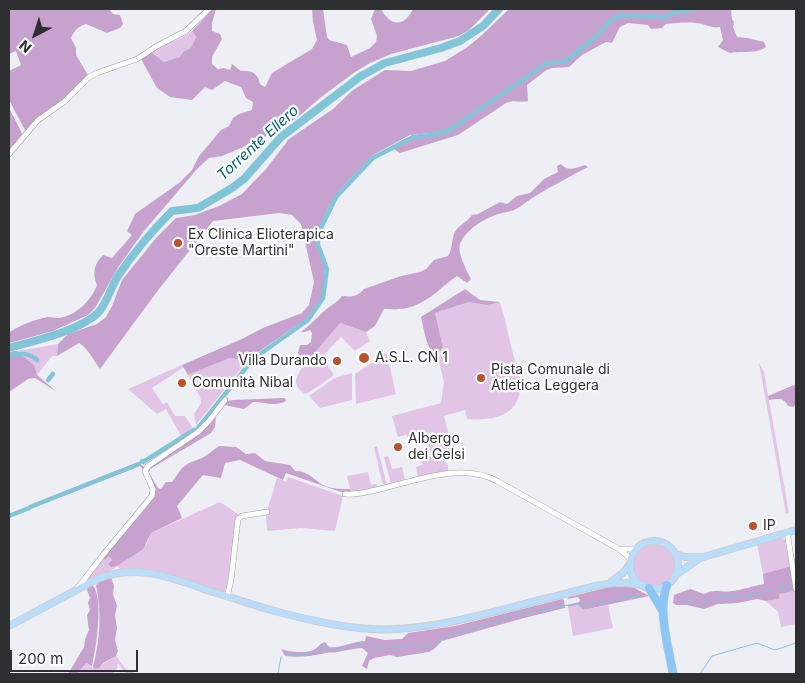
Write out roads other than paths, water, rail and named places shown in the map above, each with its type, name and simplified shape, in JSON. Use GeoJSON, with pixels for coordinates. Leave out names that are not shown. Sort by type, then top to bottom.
{"type":"FeatureCollection","features":[{"type":"Feature","properties":{"kind":"highway"},"geometry":{"type":"LineString","coordinates":[[667,585],[663,601],[664,616],[673,674]]}},
{"type":"Feature","properties":{"kind":"highway"},"geometry":{"type":"LineString","coordinates":[[645,587],[659,603],[664,616]]}},
{"type":"Feature","properties":{"kind":"main road"},"geometry":{"type":"LineString","coordinates":[[610,582],[656,589],[667,585],[676,575],[700,558],[796,530]]}},
{"type":"Feature","properties":{"kind":"main road"},"geometry":{"type":"LineString","coordinates":[[9,626],[103,576],[128,572],[161,575],[227,597],[307,619],[359,628],[389,630],[446,622],[610,582],[623,573],[636,549],[644,543],[658,541],[666,544],[675,554],[678,563],[676,575]]}},
{"type":"Feature","properties":{"kind":"main road"},"geometry":{"type":"LineString","coordinates":[[675,554],[700,558]]}},
{"type":"Feature","properties":{"kind":"main road"},"geometry":{"type":"LineString","coordinates":[[630,561],[633,577],[645,587]]}},
{"type":"Feature","properties":{"kind":"street"},"geometry":{"type":"LineString","coordinates":[[9,154],[38,120],[64,102],[88,78],[95,73],[137,59],[188,29],[209,9]]}},
{"type":"Feature","properties":{"kind":"street"},"geometry":{"type":"LineString","coordinates":[[76,590],[100,557],[152,496],[153,489],[145,471],[149,464],[198,432],[209,422],[225,400]]}},
{"type":"Feature","properties":{"kind":"street"},"geometry":{"type":"LineString","coordinates":[[345,494],[363,493],[454,473],[480,474],[497,481],[619,548],[630,561]]}},
{"type":"Feature","properties":{"kind":"street"},"geometry":{"type":"LineString","coordinates":[[227,597],[231,580],[238,519],[242,516],[267,512]]}},
{"type":"Feature","properties":{"kind":"street"},"geometry":{"type":"LineString","coordinates":[[788,532],[796,586]]}},
{"type":"Feature","properties":{"kind":"street"},"geometry":{"type":"LineString","coordinates":[[619,548],[636,549]]}},
{"type":"Feature","properties":{"kind":"waterway","name":"Torrente Ellero"},"geometry":{"type":"LineString","coordinates":[[9,348],[56,335],[80,325],[98,313],[118,276],[130,259],[172,211],[198,208],[232,188],[244,179],[281,137],[361,76],[385,63],[460,41],[483,26],[499,9]]}},
{"type":"Feature","properties":{"kind":"waterway"},"geometry":{"type":"LineString","coordinates":[[517,84],[545,64],[566,61],[598,35],[612,19],[622,15],[665,17],[677,12],[695,9]]}},
{"type":"Feature","properties":{"kind":"waterway"},"geometry":{"type":"LineString","coordinates":[[198,428],[253,359],[308,320],[323,298],[327,269],[318,245],[318,234],[336,197],[373,158],[413,137],[433,135],[450,130],[515,85]]}},
{"type":"Feature","properties":{"kind":"waterway"},"geometry":{"type":"LineString","coordinates":[[9,356],[24,354],[37,360]]}},
{"type":"Feature","properties":{"kind":"waterway"},"geometry":{"type":"LineString","coordinates":[[48,380],[53,374]]}},
{"type":"Feature","properties":{"kind":"waterway"},"geometry":{"type":"LineString","coordinates":[[142,461],[194,430]]}},
{"type":"Feature","properties":{"kind":"waterway"},"geometry":{"type":"LineString","coordinates":[[30,507],[139,464]]}},
{"type":"Feature","properties":{"kind":"waterway"},"geometry":{"type":"LineString","coordinates":[[9,516],[29,508]]}},
{"type":"Feature","properties":{"kind":"waterway"},"geometry":{"type":"LineString","coordinates":[[675,599],[700,602],[723,596],[737,597],[793,587]]}},
{"type":"Feature","properties":{"kind":"waterway"},"geometry":{"type":"LineString","coordinates":[[286,655],[309,653],[323,648],[334,650],[360,644],[382,649],[392,646],[421,648],[449,635],[510,616],[574,604],[596,604],[628,596],[640,597]]}},
{"type":"Feature","properties":{"kind":"waterway"},"geometry":{"type":"LineString","coordinates":[[700,674],[712,656],[757,643],[775,650],[796,643]]}},
{"type":"Feature","properties":{"kind":"waterway"},"geometry":{"type":"LineString","coordinates":[[278,674],[281,657]]}},
{"type":"Feature","properties":{"kind":"place","name":"Ex Clinica Elioterapica \"Oreste Martini\""},"geometry":{"type":"Point","coordinates":[178,243]}},
{"type":"Feature","properties":{"kind":"place","name":"A.S.L. CN 1"},"geometry":{"type":"Point","coordinates":[364,358]}},
{"type":"Feature","properties":{"kind":"place","name":"Villa Durando"},"geometry":{"type":"Point","coordinates":[337,361]}},
{"type":"Feature","properties":{"kind":"place","name":"Pista Comunale di Atletica Leggera"},"geometry":{"type":"Point","coordinates":[481,378]}},
{"type":"Feature","properties":{"kind":"place","name":"Comunità Nibal"},"geometry":{"type":"Point","coordinates":[182,383]}},
{"type":"Feature","properties":{"kind":"place","name":"Albergo dei Gelsi"},"geometry":{"type":"Point","coordinates":[398,447]}},
{"type":"Feature","properties":{"kind":"place","name":"IP"},"geometry":{"type":"Point","coordinates":[753,526]}}]}
